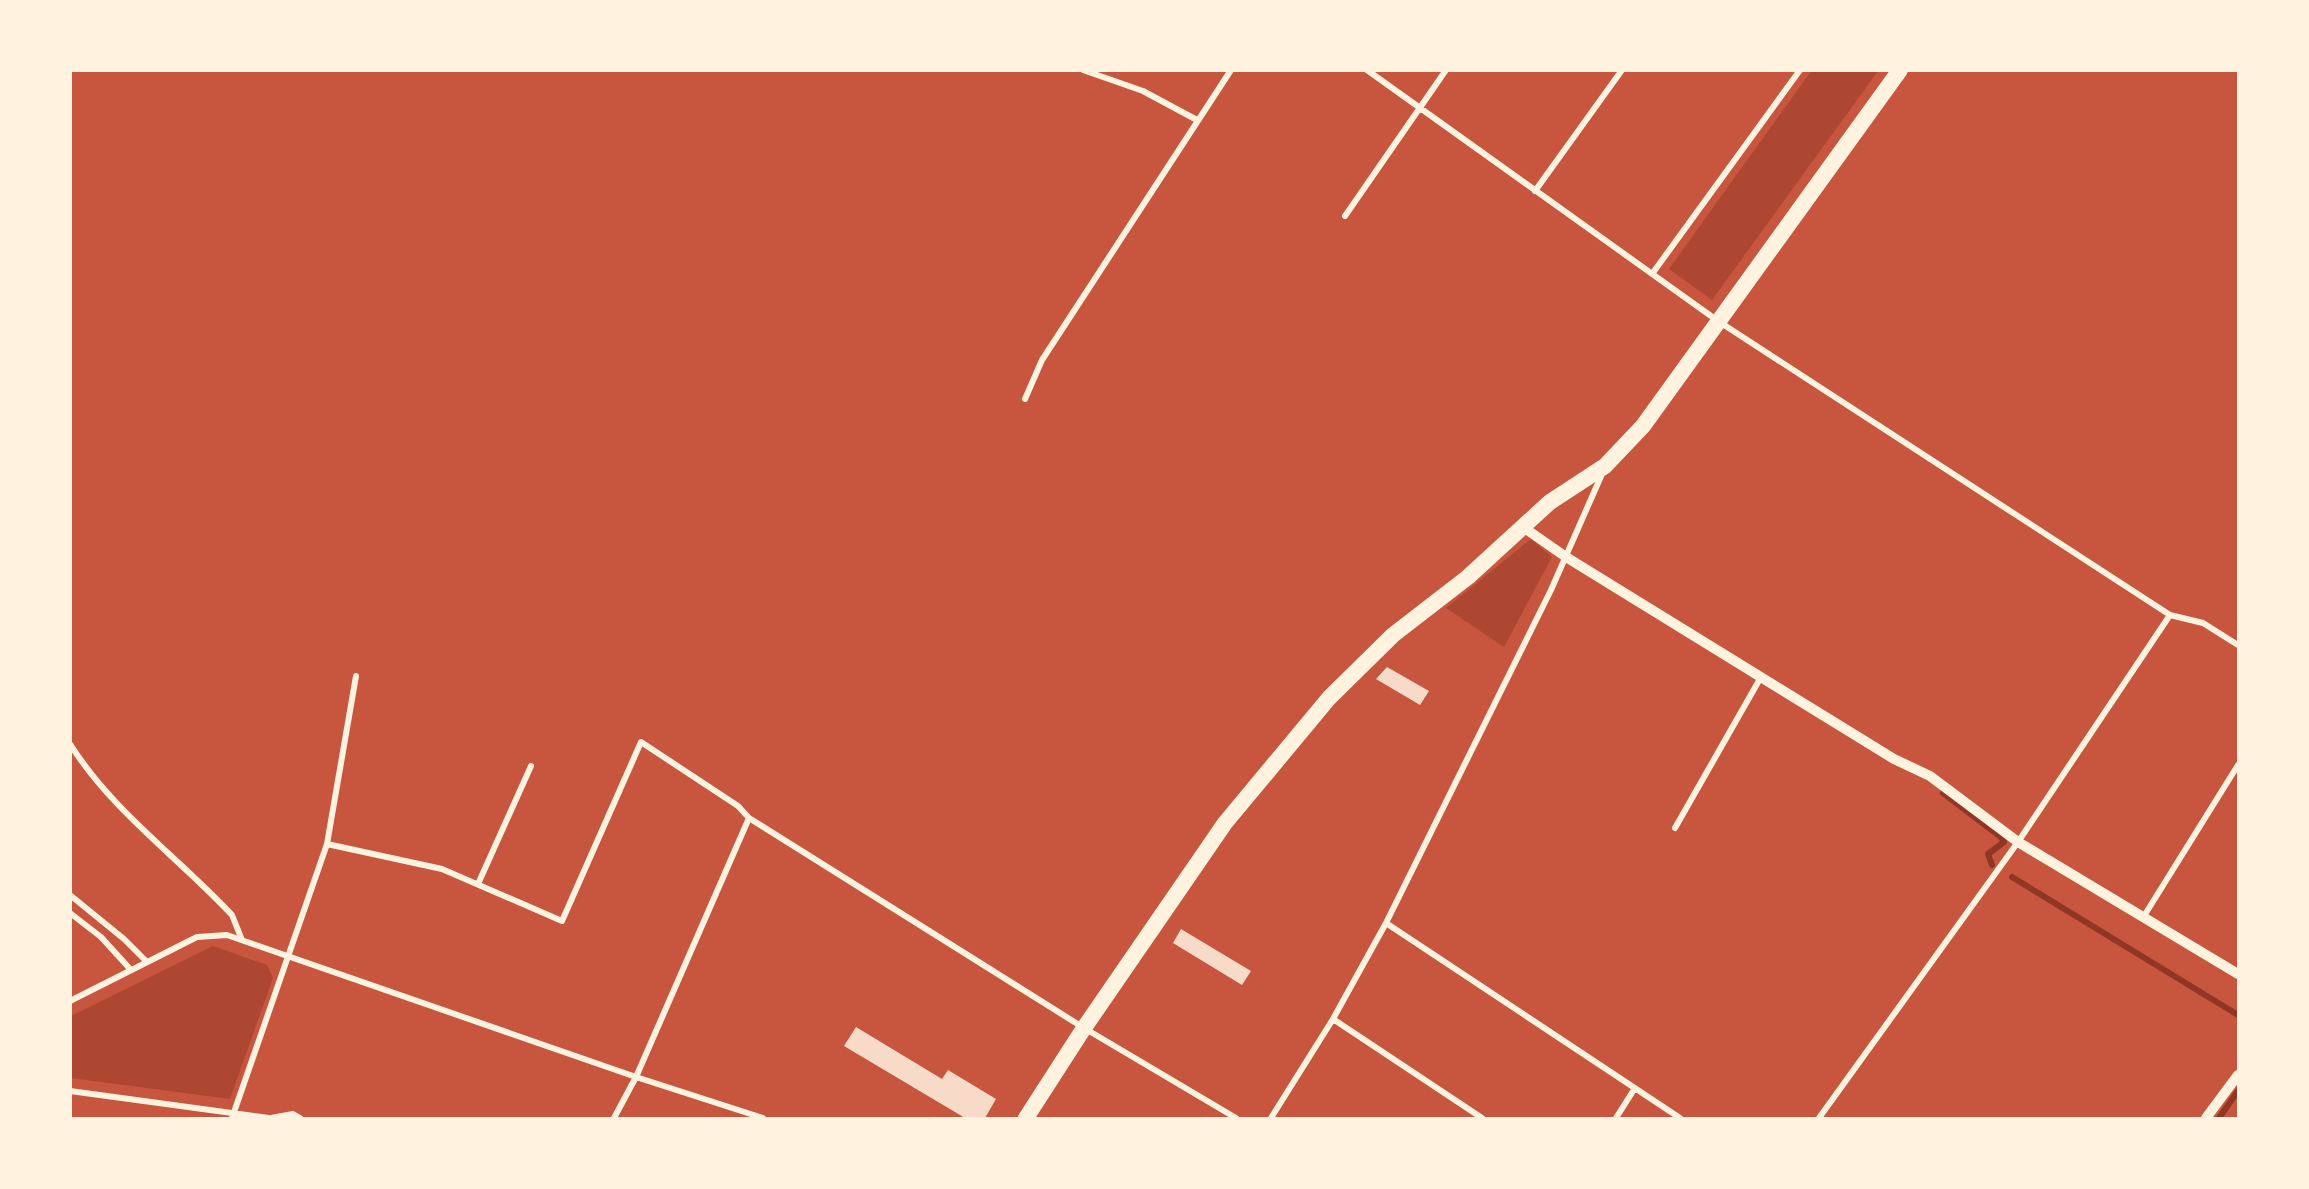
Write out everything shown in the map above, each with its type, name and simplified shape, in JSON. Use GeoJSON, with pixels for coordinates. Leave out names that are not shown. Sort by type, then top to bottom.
{"type":"FeatureCollection","features":[{"type":"Feature","properties":{"kind":"highway"},"geometry":{"type":"LineString","coordinates":[[1026,1119],[1084,1028],[1225,823],[1329,698],[1393,635],[1468,577],[1550,502],[1605,466],[1643,426],[1900,70]]}},
{"type":"Feature","properties":{"kind":"street"},"geometry":{"type":"LineString","coordinates":[[1083,70],[1143,91],[1197,120]]}},
{"type":"Feature","properties":{"kind":"street"},"geometry":{"type":"LineString","coordinates":[[1025,399],[1042,360],[1231,70]]}},
{"type":"Feature","properties":{"kind":"street"},"geometry":{"type":"LineString","coordinates":[[1367,70],[1718,321],[2170,615],[2203,623],[2238,645]]}},
{"type":"Feature","properties":{"kind":"street"},"geometry":{"type":"LineString","coordinates":[[1345,216],[1446,70]]}},
{"type":"Feature","properties":{"kind":"street"},"geometry":{"type":"LineString","coordinates":[[1535,190],[1622,70]]}},
{"type":"Feature","properties":{"kind":"street"},"geometry":{"type":"LineString","coordinates":[[1652,274],[1800,70]]}},
{"type":"Feature","properties":{"kind":"street"},"geometry":{"type":"LineString","coordinates":[[1271,1119],[1333,1019],[1386,923],[1566,557],[1605,466]]}},
{"type":"Feature","properties":{"kind":"street"},"geometry":{"type":"LineString","coordinates":[[1523,527],[1566,557],[1894,759],[1929,776],[2018,842],[2238,974]]}},
{"type":"Feature","properties":{"kind":"street"},"geometry":{"type":"LineString","coordinates":[[1819,1119],[2018,842],[2170,615]]}},
{"type":"Feature","properties":{"kind":"street"},"geometry":{"type":"LineString","coordinates":[[233,1116],[327,844],[356,676]]}},
{"type":"Feature","properties":{"kind":"street"},"geometry":{"type":"LineString","coordinates":[[1675,828],[1761,677]]}},
{"type":"Feature","properties":{"kind":"street"},"geometry":{"type":"LineString","coordinates":[[327,844],[442,869],[562,921],[641,742],[738,806],[749,818],[1084,1028],[1236,1119]]}},
{"type":"Feature","properties":{"kind":"street"},"geometry":{"type":"LineString","coordinates":[[70,744],[88,771],[120,805],[232,915],[242,939]]}},
{"type":"Feature","properties":{"kind":"street"},"geometry":{"type":"LineString","coordinates":[[2144,916],[2238,765]]}},
{"type":"Feature","properties":{"kind":"street"},"geometry":{"type":"LineString","coordinates":[[478,884],[531,766]]}},
{"type":"Feature","properties":{"kind":"street"},"geometry":{"type":"LineString","coordinates":[[614,1119],[636,1077],[749,818]]}},
{"type":"Feature","properties":{"kind":"street"},"geometry":{"type":"LineString","coordinates":[[70,895],[147,962]]}},
{"type":"Feature","properties":{"kind":"street"},"geometry":{"type":"LineString","coordinates":[[70,913],[101,937],[132,970]]}},
{"type":"Feature","properties":{"kind":"street"},"geometry":{"type":"LineString","coordinates":[[1386,923],[1680,1119]]}},
{"type":"Feature","properties":{"kind":"street"},"geometry":{"type":"LineString","coordinates":[[70,1001],[197,937],[227,935],[763,1119]]}},
{"type":"Feature","properties":{"kind":"street"},"geometry":{"type":"LineString","coordinates":[[1333,1019],[1482,1119]]}},
{"type":"Feature","properties":{"kind":"street"},"geometry":{"type":"LineString","coordinates":[[2206,1119],[2238,1075]]}},
{"type":"Feature","properties":{"kind":"street"},"geometry":{"type":"LineString","coordinates":[[1616,1119],[1635,1089]]}},
{"type":"Feature","properties":{"kind":"street"},"geometry":{"type":"LineString","coordinates":[[70,1091],[233,1116],[270,1119],[292,1114],[300,1119]]}},
{"type":"Feature","properties":{"kind":"shaded area"},"geometry":{"type":"Polygon","coordinates":[[[1812,70],[1878,71],[1712,300],[1669,269],[1812,70]]]}},
{"type":"Feature","properties":{"kind":"shaded area"},"geometry":{"type":"Polygon","coordinates":[[[1531,539],[1552,557],[1504,647],[1446,608],[1531,539]]]}},
{"type":"Feature","properties":{"kind":"shaded area"},"geometry":{"type":"Polygon","coordinates":[[[213,946],[267,965],[273,978],[230,1099],[71,1078],[71,1016],[213,946]]]}},
{"type":"Feature","properties":{"kind":"building"},"geometry":{"type":"Polygon","coordinates":[[[1387,667],[1429,691],[1420,705],[1376,679],[1387,667]]]}},
{"type":"Feature","properties":{"kind":"building"},"geometry":{"type":"Polygon","coordinates":[[[1181,929],[1251,971],[1242,985],[1173,943],[1181,929]]]}},
{"type":"Feature","properties":{"kind":"building"},"geometry":{"type":"Polygon","coordinates":[[[856,1027],[942,1079],[948,1070],[996,1099],[985,1118],[965,1118],[844,1046],[856,1027]]]}},
{"type":"Feature","properties":{"kind":"waterway"},"geometry":{"type":"LineString","coordinates":[[1943,793],[2001,837],[2004,842],[1988,854],[1992,865]]}},
{"type":"Feature","properties":{"kind":"waterway"},"geometry":{"type":"LineString","coordinates":[[2012,877],[2238,1015]]}},
{"type":"Feature","properties":{"kind":"waterway"},"geometry":{"type":"LineString","coordinates":[[2219,1118],[2238,1091]]}}]}
